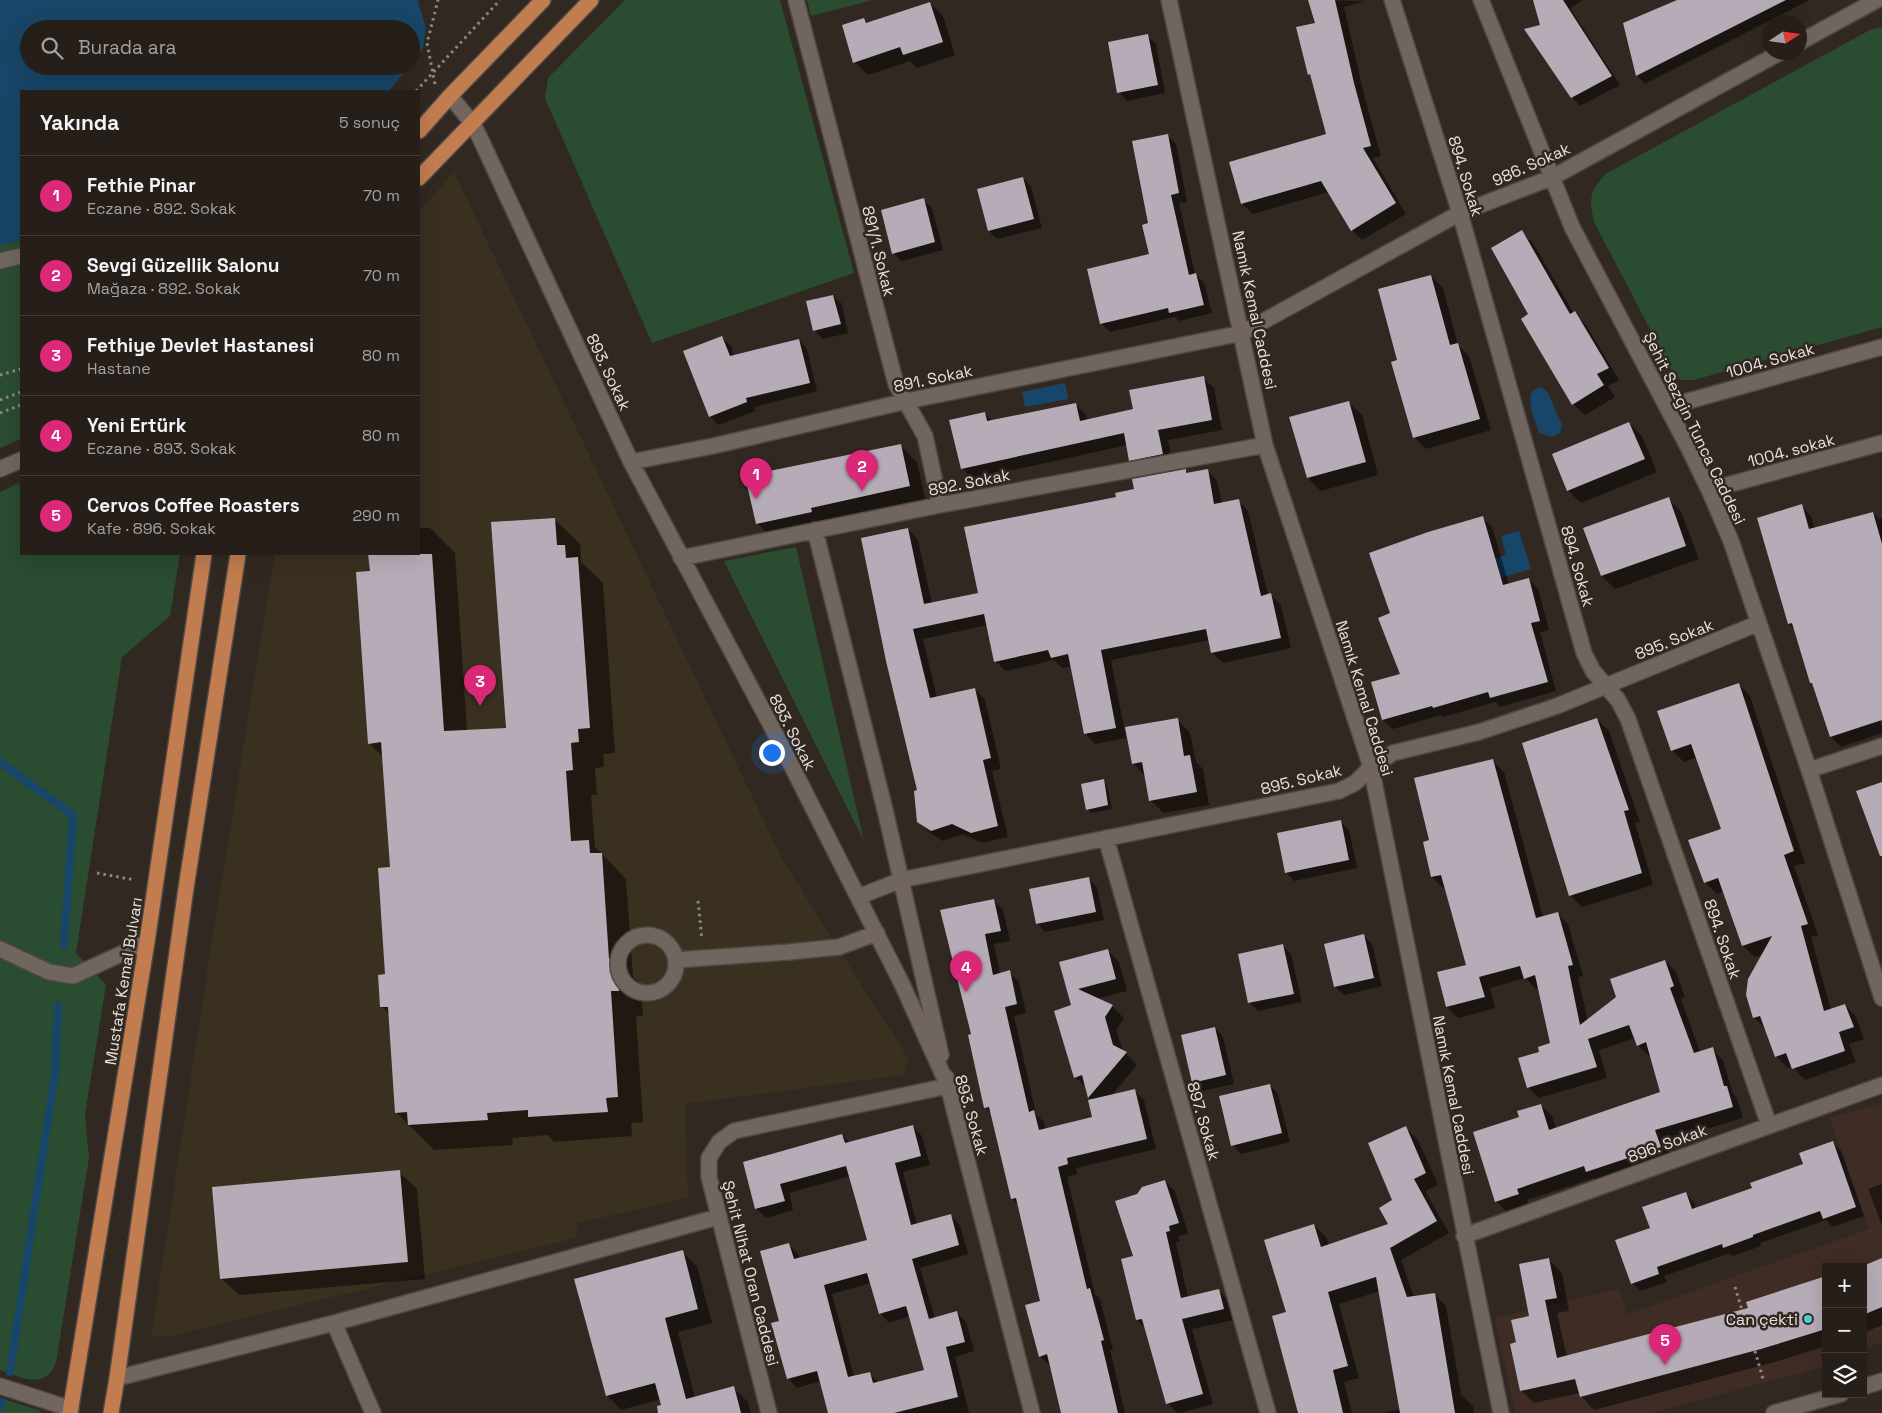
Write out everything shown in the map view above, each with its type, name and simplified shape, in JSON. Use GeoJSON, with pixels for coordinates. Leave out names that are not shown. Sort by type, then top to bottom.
{"type":"FeatureCollection","features":[{"type":"Feature","properties":{"kind":"main road"},"geometry":{"type":"LineString","coordinates":[[420,130],[450,96],[543,0]]}},
{"type":"Feature","properties":{"kind":"main road"},"geometry":{"type":"LineString","coordinates":[[420,177],[591,0]]}},
{"type":"Feature","properties":{"kind":"main road","name":"Mustafa Kemal Bulvarı"},"geometry":{"type":"LineString","coordinates":[[71,1411],[147,942],[204,555]]}},
{"type":"Feature","properties":{"kind":"main road"},"geometry":{"type":"LineString","coordinates":[[111,1413],[118,1378],[186,888],[238,555]]}},
{"type":"Feature","properties":{"kind":"street","name":"891/1. Sokak"},"geometry":{"type":"LineString","coordinates":[[796,0],[896,384],[925,436],[940,505]]}},
{"type":"Feature","properties":{"kind":"street","name":"Namık Kemal Caddesi"},"geometry":{"type":"LineString","coordinates":[[1168,0],[1265,445],[1370,767],[1501,1413]]}},
{"type":"Feature","properties":{"kind":"street","name":"894. Sokak"},"geometry":{"type":"LineString","coordinates":[[1392,0],[1460,213],[1584,653],[1593,671],[1618,700],[1628,719],[1769,1125]]}},
{"type":"Feature","properties":{"kind":"street","name":"Şehit Sezgin Tunca Caddesi"},"geometry":{"type":"LineString","coordinates":[[1481,0],[1572,227],[1667,407],[1709,490],[1731,541],[1809,770],[1882,998]]}},
{"type":"Feature","properties":{"kind":"street"},"geometry":{"type":"LineString","coordinates":[[1807,38],[1877,0]]}},
{"type":"Feature","properties":{"kind":"street","name":"986. Sokak"},"geometry":{"type":"LineString","coordinates":[[1242,333],[1460,213],[1553,177],[1766,60]]}},
{"type":"Feature","properties":{"kind":"street","name":"893. Sokak"},"geometry":{"type":"LineString","coordinates":[[450,96],[473,124],[631,462],[776,735],[877,933],[948,1086],[1032,1413]]}},
{"type":"Feature","properties":{"kind":"street"},"geometry":{"type":"LineString","coordinates":[[0,261],[20,256]]}},
{"type":"Feature","properties":{"kind":"street","name":"891. Sokak"},"geometry":{"type":"LineString","coordinates":[[631,462],[713,446],[907,401],[1242,333]]}},
{"type":"Feature","properties":{"kind":"street","name":"1004. Sokak"},"geometry":{"type":"LineString","coordinates":[[1667,407],[1882,347]]}},
{"type":"Feature","properties":{"kind":"street","name":"1004. sokak"},"geometry":{"type":"LineString","coordinates":[[1709,490],[1882,443]]}},
{"type":"Feature","properties":{"kind":"street","name":"892. Sokak"},"geometry":{"type":"LineString","coordinates":[[681,558],[940,505],[1265,445]]}},
{"type":"Feature","properties":{"kind":"street"},"geometry":{"type":"LineString","coordinates":[[0,469],[20,460]]}},
{"type":"Feature","properties":{"kind":"street"},"geometry":{"type":"LineString","coordinates":[[816,530],[901,880],[948,1086]]}},
{"type":"Feature","properties":{"kind":"street","name":"895. Sokak"},"geometry":{"type":"LineString","coordinates":[[858,897],[901,880],[1339,791],[1355,783],[1370,767],[1393,753],[1479,732],[1557,706],[1759,623]]}},
{"type":"Feature","properties":{"kind":"street"},"geometry":{"type":"LineString","coordinates":[[1809,770],[1882,746]]}},
{"type":"Feature","properties":{"kind":"street","name":"897. Sokak"},"geometry":{"type":"LineString","coordinates":[[1106,838],[1268,1413]]}},
{"type":"Feature","properties":{"kind":"street"},"geometry":{"type":"LineString","coordinates":[[676,960],[839,947],[877,933]]}},
{"type":"Feature","properties":{"kind":"street"},"geometry":{"type":"LineString","coordinates":[[0,949],[49,972],[72,976],[147,942]]}},
{"type":"Feature","properties":{"kind":"street","name":"896. Sokak"},"geometry":{"type":"LineString","coordinates":[[1464,1236],[1882,1085]]}},
{"type":"Feature","properties":{"kind":"street","name":"Şehit Nihat Oran Caddesi"},"geometry":{"type":"LineString","coordinates":[[769,1413],[718,1217],[709,1177],[709,1158],[719,1142],[734,1131],[948,1086]]}},
{"type":"Feature","properties":{"kind":"street"},"geometry":{"type":"LineString","coordinates":[[118,1378],[334,1324],[718,1217]]}},
{"type":"Feature","properties":{"kind":"street"},"geometry":{"type":"LineString","coordinates":[[334,1324],[373,1413]]}},
{"type":"Feature","properties":{"kind":"street"},"geometry":{"type":"LineString","coordinates":[[1867,1386],[1882,1381]]}},
{"type":"Feature","properties":{"kind":"street"},"geometry":{"type":"LineString","coordinates":[[0,1386],[71,1411]]}},
{"type":"Feature","properties":{"kind":"street"},"geometry":{"type":"LineString","coordinates":[[1774,1413],[1827,1398]]}},
{"type":"Feature","properties":{"kind":"path"},"geometry":{"type":"LineString","coordinates":[[435,85],[427,43],[438,0]]}},
{"type":"Feature","properties":{"kind":"path"},"geometry":{"type":"LineString","coordinates":[[417,90],[500,0]]}},
{"type":"Feature","properties":{"kind":"path"},"geometry":{"type":"LineString","coordinates":[[0,375],[20,369]]}},
{"type":"Feature","properties":{"kind":"path"},"geometry":{"type":"LineString","coordinates":[[0,400],[20,392]]}},
{"type":"Feature","properties":{"kind":"path"},"geometry":{"type":"LineString","coordinates":[[0,412],[20,405]]}},
{"type":"Feature","properties":{"kind":"path"},"geometry":{"type":"LineString","coordinates":[[97,873],[136,880]]}},
{"type":"Feature","properties":{"kind":"path"},"geometry":{"type":"LineString","coordinates":[[698,901],[703,958]]}},
{"type":"Feature","properties":{"kind":"path"},"geometry":{"type":"LineString","coordinates":[[1735,1287],[1742,1310]]}},
{"type":"Feature","properties":{"kind":"path"},"geometry":{"type":"LineString","coordinates":[[1755,1351],[1763,1379]]}},
{"type":"Feature","properties":{"kind":"shaded area"},"geometry":{"type":"Polygon","coordinates":[[[454,172],[782,859],[909,1060],[903,1075],[685,1104],[688,1198],[578,1223],[576,1238],[172,1336],[151,1337],[216,914],[275,555],[420,555],[420,211],[454,172]]]}},
{"type":"Feature","properties":{"kind":"shaded area"},"geometry":{"type":"Polygon","coordinates":[[[1882,1103],[1882,1341],[1867,1348],[1867,1263],[1822,1263],[1822,1367],[1651,1413],[1515,1413],[1495,1318],[1619,1289],[1628,1314],[1869,1229],[1830,1118],[1882,1103]]]}},
{"type":"Feature","properties":{"kind":"green space"},"geometry":{"type":"Polygon","coordinates":[[[625,0],[780,0],[854,273],[652,343],[545,98],[548,78],[625,0]]]}},
{"type":"Feature","properties":{"kind":"green space"},"geometry":{"type":"Polygon","coordinates":[[[807,0],[873,0],[811,16],[807,0]]]}},
{"type":"Feature","properties":{"kind":"green space"},"geometry":{"type":"Polygon","coordinates":[[[1882,27],[1882,327],[1694,380],[1680,380],[1672,371],[1594,222],[1591,201],[1594,190],[1607,173],[1870,30],[1882,27]]]}},
{"type":"Feature","properties":{"kind":"green space"},"geometry":{"type":"Polygon","coordinates":[[[20,240],[20,439],[0,448],[0,245],[20,240]]]}},
{"type":"Feature","properties":{"kind":"green space"},"geometry":{"type":"Polygon","coordinates":[[[20,482],[20,555],[180,555],[170,616],[122,657],[76,953],[106,985],[85,1114],[89,1158],[56,1363],[51,1372],[45,1377],[31,1380],[0,1370],[0,492],[20,482]]]}},
{"type":"Feature","properties":{"kind":"green space"},"geometry":{"type":"Polygon","coordinates":[[[796,547],[864,841],[724,561],[796,547]]]}},
{"type":"Feature","properties":{"kind":"green space"},"geometry":{"type":"Polygon","coordinates":[[[0,1398],[38,1410],[42,1413],[0,1413],[0,1398]]]}},
{"type":"Feature","properties":{"kind":"water"},"geometry":{"type":"Polygon","coordinates":[[[0,0],[419,0],[426,28],[423,48],[420,52],[420,20],[20,20],[20,75],[402,75],[390,90],[20,90],[20,240],[0,245],[0,0]]]}},
{"type":"Feature","properties":{"kind":"water"},"geometry":{"type":"Polygon","coordinates":[[[1065,383],[1068,399],[1025,407],[1022,392],[1065,383]]]}},
{"type":"Feature","properties":{"kind":"water"},"geometry":{"type":"Polygon","coordinates":[[[1542,387],[1548,393],[1562,425],[1560,433],[1552,437],[1539,433],[1530,404],[1531,393],[1535,389],[1542,387]]]}},
{"type":"Feature","properties":{"kind":"water"},"geometry":{"type":"Polygon","coordinates":[[[1519,531],[1531,569],[1490,581],[1484,562],[1506,555],[1501,536],[1519,531]]]}},
{"type":"Feature","properties":{"kind":"building"},"geometry":{"type":"Polygon","coordinates":[[[1308,0],[1335,0],[1371,146],[1363,148],[1396,203],[1351,231],[1321,181],[1241,204],[1229,162],[1326,134],[1296,27],[1315,23],[1308,0]]]}},
{"type":"Feature","properties":{"kind":"building"},"geometry":{"type":"Polygon","coordinates":[[[1533,0],[1563,0],[1612,76],[1571,98],[1524,29],[1540,25],[1533,0]]]}},
{"type":"Feature","properties":{"kind":"building"},"geometry":{"type":"Polygon","coordinates":[[[1677,0],[1786,0],[1636,76],[1623,23],[1677,0]]]}},
{"type":"Feature","properties":{"kind":"building"},"geometry":{"type":"Polygon","coordinates":[[[930,2],[943,42],[903,55],[900,47],[853,63],[842,25],[864,18],[866,23],[930,2]]]}},
{"type":"Feature","properties":{"kind":"building"},"geometry":{"type":"Polygon","coordinates":[[[1148,34],[1158,85],[1117,93],[1108,42],[1148,34]]]}},
{"type":"Feature","properties":{"kind":"building"},"geometry":{"type":"Polygon","coordinates":[[[1168,134],[1179,193],[1171,195],[1189,275],[1196,273],[1204,305],[1169,313],[1168,308],[1100,324],[1087,269],[1149,254],[1142,225],[1148,223],[1132,141],[1168,134]]]}},
{"type":"Feature","properties":{"kind":"building"},"geometry":{"type":"Polygon","coordinates":[[[1023,177],[1034,219],[988,231],[977,189],[1023,177]]]}},
{"type":"Feature","properties":{"kind":"building"},"geometry":{"type":"Polygon","coordinates":[[[924,198],[935,242],[892,254],[881,210],[924,198]]]}},
{"type":"Feature","properties":{"kind":"building"},"geometry":{"type":"Polygon","coordinates":[[[1522,230],[1570,314],[1575,311],[1609,368],[1597,374],[1604,385],[1572,405],[1521,319],[1528,314],[1491,248],[1522,230]]]}},
{"type":"Feature","properties":{"kind":"building"},"geometry":{"type":"Polygon","coordinates":[[[1431,275],[1450,345],[1458,343],[1480,419],[1413,438],[1391,362],[1397,360],[1378,289],[1431,275]]]}},
{"type":"Feature","properties":{"kind":"building"},"geometry":{"type":"Polygon","coordinates":[[[833,295],[841,324],[813,331],[806,301],[833,295]]]}},
{"type":"Feature","properties":{"kind":"building"},"geometry":{"type":"Polygon","coordinates":[[[722,336],[730,356],[799,339],[810,383],[746,398],[747,402],[709,417],[683,351],[722,336]]]}},
{"type":"Feature","properties":{"kind":"building"},"geometry":{"type":"Polygon","coordinates":[[[1204,376],[1212,420],[1158,430],[1163,454],[1129,461],[1124,433],[961,469],[949,420],[985,412],[987,421],[1076,403],[1080,421],[1133,409],[1129,390],[1204,376]]]}},
{"type":"Feature","properties":{"kind":"building"},"geometry":{"type":"Polygon","coordinates":[[[1349,401],[1366,462],[1307,478],[1289,417],[1349,401]]]}},
{"type":"Feature","properties":{"kind":"building"},"geometry":{"type":"Polygon","coordinates":[[[1629,422],[1645,459],[1567,491],[1552,454],[1629,422]]]}},
{"type":"Feature","properties":{"kind":"building"},"geometry":{"type":"Polygon","coordinates":[[[901,444],[910,486],[811,508],[812,512],[756,524],[745,476],[901,444]]]}},
{"type":"Feature","properties":{"kind":"building"},"geometry":{"type":"Polygon","coordinates":[[[1186,469],[1186,473],[1208,469],[1214,504],[1239,499],[1261,596],[1271,593],[1281,638],[1211,653],[1206,629],[1101,650],[1116,728],[1084,734],[1068,654],[1051,658],[1048,650],[994,662],[984,614],[913,629],[930,698],[975,688],[991,758],[983,760],[998,826],[971,833],[952,824],[931,831],[917,822],[914,791],[917,790],[886,661],[861,538],[908,528],[924,604],[978,593],[964,527],[1116,497],[1115,493],[1134,489],[1132,479],[1186,469]]]}},
{"type":"Feature","properties":{"kind":"building"},"geometry":{"type":"Polygon","coordinates":[[[1669,497],[1686,546],[1601,576],[1583,528],[1669,497]]]}},
{"type":"Feature","properties":{"kind":"building"},"geometry":{"type":"Polygon","coordinates":[[[1802,504],[1809,529],[1873,512],[1882,544],[1882,720],[1830,737],[1812,683],[1810,683],[1792,623],[1788,624],[1757,518],[1802,504]]]}},
{"type":"Feature","properties":{"kind":"building"},"geometry":{"type":"Polygon","coordinates":[[[1483,516],[1503,585],[1529,578],[1540,621],[1531,623],[1548,682],[1490,698],[1488,692],[1382,720],[1371,682],[1400,674],[1378,618],[1390,613],[1369,553],[1428,532],[1483,516]]]}},
{"type":"Feature","properties":{"kind":"building"},"geometry":{"type":"Polygon","coordinates":[[[555,518],[557,545],[565,545],[566,558],[578,557],[590,728],[578,729],[579,742],[571,743],[573,770],[566,771],[571,841],[589,840],[590,853],[602,853],[609,959],[616,958],[619,991],[611,991],[618,1097],[606,1098],[608,1112],[528,1117],[528,1110],[487,1113],[488,1120],[408,1125],[407,1112],[395,1113],[388,1007],[380,1007],[378,975],[385,974],[378,868],[390,867],[381,742],[368,744],[356,572],[370,571],[368,555],[432,554],[444,731],[506,728],[491,522],[555,518]]]}},
{"type":"Feature","properties":{"kind":"building"},"geometry":{"type":"Polygon","coordinates":[[[1739,683],[1794,851],[1784,855],[1808,924],[1801,926],[1824,1011],[1845,1004],[1854,1027],[1839,1032],[1845,1051],[1792,1069],[1786,1053],[1775,1057],[1760,1016],[1753,1018],[1746,995],[1748,979],[1772,936],[1742,946],[1718,878],[1704,883],[1688,840],[1721,829],[1691,744],[1671,751],[1657,711],[1739,683]]]}},
{"type":"Feature","properties":{"kind":"building"},"geometry":{"type":"Polygon","coordinates":[[[1178,718],[1184,756],[1190,755],[1197,792],[1149,801],[1142,762],[1132,764],[1125,727],[1178,718]]]}},
{"type":"Feature","properties":{"kind":"building"},"geometry":{"type":"Polygon","coordinates":[[[1597,718],[1629,810],[1624,811],[1642,873],[1569,896],[1522,743],[1597,718]]]}},
{"type":"Feature","properties":{"kind":"building"},"geometry":{"type":"Polygon","coordinates":[[[1493,759],[1536,918],[1558,912],[1573,965],[1568,966],[1580,1025],[1616,997],[1610,979],[1665,960],[1674,986],[1670,988],[1694,1053],[1713,1047],[1724,1086],[1727,1086],[1733,1107],[1655,1130],[1661,1147],[1586,1172],[1584,1166],[1517,1189],[1519,1194],[1495,1202],[1473,1132],[1519,1117],[1517,1111],[1541,1104],[1549,1130],[1660,1092],[1646,1042],[1637,1046],[1629,1025],[1588,1039],[1597,1067],[1527,1088],[1518,1058],[1539,1052],[1538,1047],[1550,1043],[1535,975],[1524,979],[1520,966],[1479,977],[1485,997],[1446,1007],[1437,972],[1466,965],[1441,875],[1431,877],[1423,842],[1429,840],[1414,778],[1493,759]]]}},
{"type":"Feature","properties":{"kind":"building"},"geometry":{"type":"Polygon","coordinates":[[[1104,779],[1108,805],[1086,810],[1081,784],[1104,779]]]}},
{"type":"Feature","properties":{"kind":"building"},"geometry":{"type":"Polygon","coordinates":[[[1882,782],[1882,856],[1880,856],[1856,791],[1882,782]]]}},
{"type":"Feature","properties":{"kind":"building"},"geometry":{"type":"Polygon","coordinates":[[[1341,820],[1349,860],[1285,873],[1277,833],[1341,820]]]}},
{"type":"Feature","properties":{"kind":"building"},"geometry":{"type":"Polygon","coordinates":[[[1089,877],[1096,912],[1036,924],[1029,889],[1089,877]]]}},
{"type":"Feature","properties":{"kind":"building"},"geometry":{"type":"Polygon","coordinates":[[[994,899],[1001,931],[985,934],[993,975],[1010,970],[1017,1004],[1005,1007],[1029,1112],[1034,1110],[1039,1130],[1092,1117],[1088,1100],[1135,1089],[1147,1139],[1067,1158],[1068,1164],[1058,1167],[1087,1289],[1090,1288],[1104,1340],[1101,1341],[1118,1413],[1061,1413],[1047,1354],[1039,1357],[1025,1305],[1040,1301],[1016,1198],[1011,1199],[989,1107],[984,1108],[968,1035],[971,1034],[940,910],[994,899]]]}},
{"type":"Feature","properties":{"kind":"building"},"geometry":{"type":"Polygon","coordinates":[[[1364,934],[1374,978],[1334,987],[1324,944],[1364,934]]]}},
{"type":"Feature","properties":{"kind":"building"},"geometry":{"type":"Polygon","coordinates":[[[1283,944],[1294,994],[1248,1003],[1238,954],[1283,944]]]}},
{"type":"Feature","properties":{"kind":"building"},"geometry":{"type":"Polygon","coordinates":[[[1108,949],[1116,979],[1078,989],[1113,1005],[1105,1017],[1113,1045],[1127,1052],[1088,1098],[1082,1075],[1074,1078],[1054,1011],[1071,1005],[1059,962],[1108,949]]]}},
{"type":"Feature","properties":{"kind":"building"},"geometry":{"type":"Polygon","coordinates":[[[1215,1027],[1226,1075],[1192,1083],[1181,1035],[1215,1027]]]}},
{"type":"Feature","properties":{"kind":"building"},"geometry":{"type":"Polygon","coordinates":[[[1270,1084],[1282,1133],[1231,1146],[1219,1096],[1270,1084]]]}},
{"type":"Feature","properties":{"kind":"building"},"geometry":{"type":"Polygon","coordinates":[[[913,1125],[921,1156],[895,1163],[911,1225],[951,1214],[959,1245],[912,1259],[929,1319],[957,1311],[965,1342],[946,1347],[958,1397],[894,1413],[828,1413],[817,1371],[787,1379],[771,1323],[779,1321],[760,1251],[789,1243],[794,1259],[867,1240],[846,1166],[780,1184],[785,1201],[755,1209],[743,1162],[842,1134],[845,1143],[913,1125]],[[867,1273],[824,1285],[848,1377],[870,1372],[873,1383],[924,1370],[906,1306],[879,1314],[867,1273]]]}},
{"type":"Feature","properties":{"kind":"building"},"geometry":{"type":"Polygon","coordinates":[[[1406,1126],[1426,1173],[1414,1179],[1437,1221],[1390,1248],[1407,1297],[1435,1293],[1455,1413],[1400,1413],[1376,1277],[1328,1292],[1348,1366],[1333,1370],[1343,1413],[1298,1413],[1272,1316],[1286,1312],[1264,1240],[1314,1224],[1321,1247],[1388,1224],[1379,1208],[1392,1200],[1368,1143],[1406,1126]]]}},
{"type":"Feature","properties":{"kind":"building"},"geometry":{"type":"Polygon","coordinates":[[[1833,1141],[1856,1207],[1823,1219],[1820,1211],[1723,1248],[1722,1244],[1657,1267],[1659,1274],[1631,1284],[1615,1240],[1650,1228],[1642,1207],[1686,1192],[1692,1209],[1752,1188],[1750,1183],[1803,1164],[1799,1153],[1833,1141]]]}},
{"type":"Feature","properties":{"kind":"building"},"geometry":{"type":"Polygon","coordinates":[[[400,1170],[408,1262],[220,1279],[212,1187],[400,1170]]]}},
{"type":"Feature","properties":{"kind":"building"},"geometry":{"type":"Polygon","coordinates":[[[1165,1180],[1179,1223],[1169,1226],[1170,1231],[1166,1232],[1181,1298],[1219,1289],[1224,1309],[1182,1319],[1203,1394],[1166,1404],[1142,1319],[1136,1320],[1121,1259],[1133,1256],[1115,1201],[1137,1194],[1142,1187],[1165,1180]]]}},
{"type":"Feature","properties":{"kind":"building"},"geometry":{"type":"Polygon","coordinates":[[[683,1250],[698,1309],[665,1318],[686,1399],[734,1386],[741,1413],[658,1413],[657,1406],[661,1405],[655,1383],[606,1396],[574,1279],[683,1250]]]}},
{"type":"Feature","properties":{"kind":"building"},"geometry":{"type":"Polygon","coordinates":[[[1549,1258],[1557,1298],[1545,1300],[1557,1358],[1748,1308],[1746,1302],[1822,1277],[1822,1330],[1761,1349],[1580,1397],[1575,1379],[1520,1391],[1510,1344],[1516,1342],[1511,1320],[1529,1316],[1519,1264],[1549,1258]]]}},
{"type":"Feature","properties":{"kind":"building"},"geometry":{"type":"Polygon","coordinates":[[[1882,1258],[1882,1307],[1867,1313],[1867,1308],[1867,1264],[1882,1258]]]}},
{"type":"Feature","properties":{"kind":"waterway"},"geometry":{"type":"LineString","coordinates":[[0,762],[73,815],[64,945]]}},
{"type":"Feature","properties":{"kind":"waterway"},"geometry":{"type":"LineString","coordinates":[[10,1372],[55,1073],[58,1006]]}},
{"type":"Feature","properties":{"kind":"waterway"},"geometry":{"type":"LineString","coordinates":[[0,1407],[2,1402]]}},
{"type":"Feature","properties":{"kind":"place","name":"Sevgi Güzellik Salonu"},"geometry":{"type":"Point","coordinates":[862,491]}},
{"type":"Feature","properties":{"kind":"place","name":"Fethie Pinar"},"geometry":{"type":"Point","coordinates":[756,499]}},
{"type":"Feature","properties":{"kind":"place","name":"Fethiye Devlet Hastanesi"},"geometry":{"type":"Point","coordinates":[480,706]}},
{"type":"Feature","properties":{"kind":"place","name":"Yeni Ertürk"},"geometry":{"type":"Point","coordinates":[966,992]}},
{"type":"Feature","properties":{"kind":"place","name":"Can çekti"},"geometry":{"type":"Point","coordinates":[1808,1319]}},
{"type":"Feature","properties":{"kind":"place","name":"Cervos Coffee Roasters"},"geometry":{"type":"Point","coordinates":[1665,1365]}}]}
